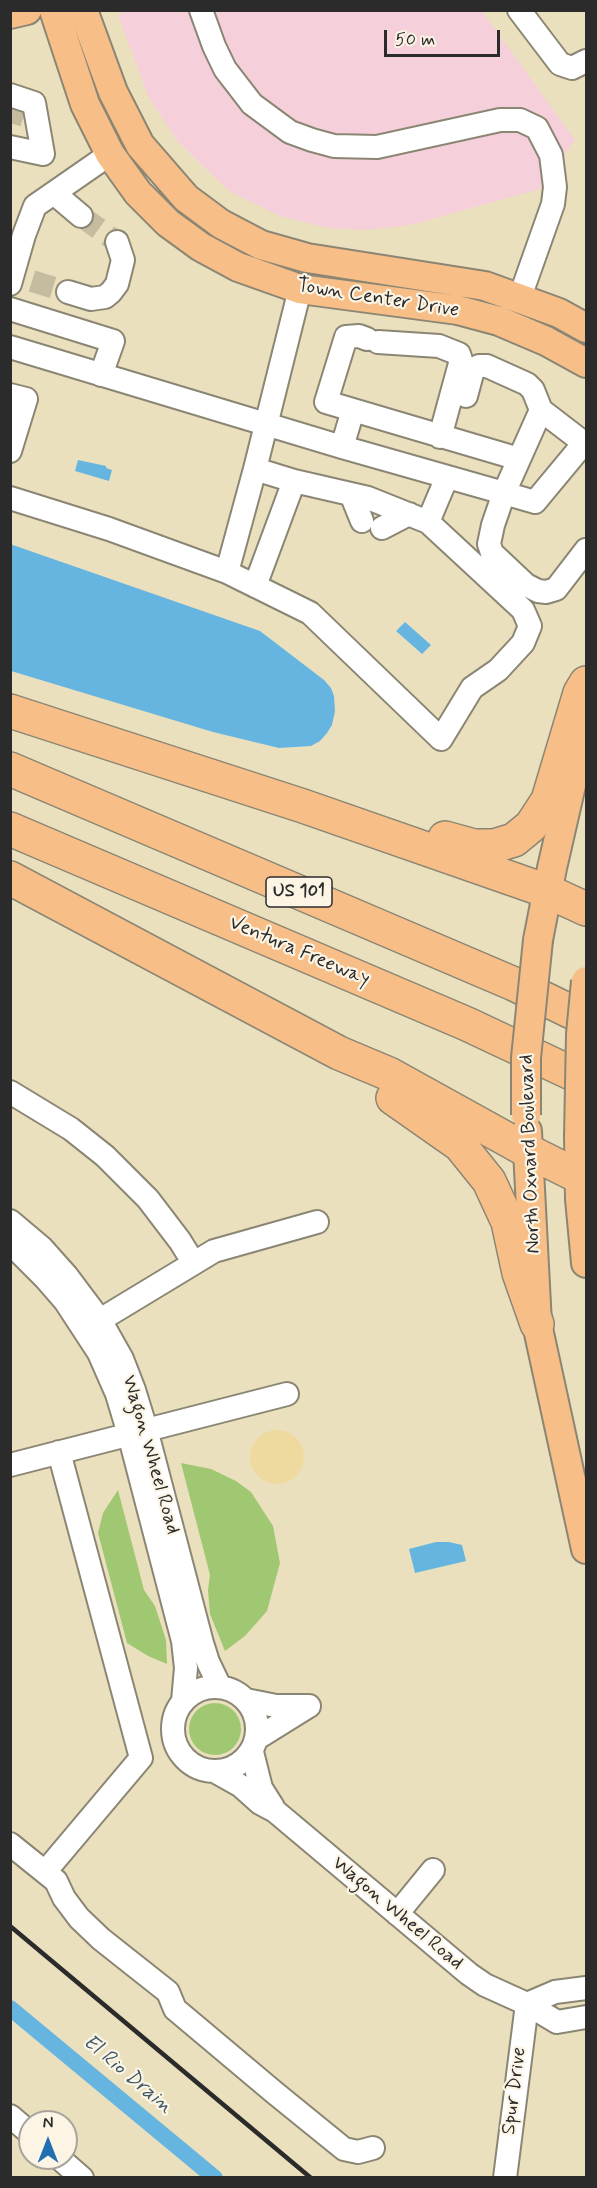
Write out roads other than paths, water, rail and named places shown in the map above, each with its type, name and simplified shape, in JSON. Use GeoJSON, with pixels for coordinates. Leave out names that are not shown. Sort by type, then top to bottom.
{"type":"FeatureCollection","features":[{"type":"Feature","properties":{"kind":"highway"},"geometry":{"type":"LineString","coordinates":[[303,806],[348,810],[474,846],[494,846],[514,840],[531,826],[548,800],[580,693],[586,683]]}},
{"type":"Feature","properties":{"kind":"highway"},"geometry":{"type":"LineString","coordinates":[[10,711],[303,806],[548,891],[586,909]]}},
{"type":"Feature","properties":{"kind":"highway","name":"US 101"},"geometry":{"type":"LineString","coordinates":[[10,769],[513,984],[586,1019]]}},
{"type":"Feature","properties":{"kind":"highway","name":"Ventura Freeway"},"geometry":{"type":"LineString","coordinates":[[10,829],[467,1024],[586,1080]]}},
{"type":"Feature","properties":{"kind":"highway"},"geometry":{"type":"LineString","coordinates":[[10,878],[339,1053],[389,1074],[528,1151],[583,1178]]}},
{"type":"Feature","properties":{"kind":"highway"},"geometry":{"type":"LineString","coordinates":[[339,1053],[370,1082],[460,1145],[489,1181],[508,1221],[519,1273],[537,1324]]}},
{"type":"Feature","properties":{"kind":"main road"},"geometry":{"type":"LineString","coordinates":[[10,14],[27,10]]}},
{"type":"Feature","properties":{"kind":"main road","name":"Town Center Drive"},"geometry":{"type":"LineString","coordinates":[[54,10],[85,104],[110,153],[138,193],[168,223],[201,247],[238,267],[300,289],[448,309],[499,321],[546,341],[586,363]]}},
{"type":"Feature","properties":{"kind":"main road","name":"Town Center Drive"},"geometry":{"type":"LineString","coordinates":[[83,10],[113,92],[140,144],[186,198],[221,224],[261,245],[307,258],[485,286],[559,313],[586,328]]}},
{"type":"Feature","properties":{"kind":"main road"},"geometry":{"type":"LineString","coordinates":[[300,289],[307,258]]}},
{"type":"Feature","properties":{"kind":"main road","name":"North Oxnard Boulevard"},"geometry":{"type":"LineString","coordinates":[[586,723],[575,761],[538,940],[526,1058],[526,1115],[537,1324],[586,1549]]}},
{"type":"Feature","properties":{"kind":"main road"},"geometry":{"type":"LineString","coordinates":[[586,981],[581,1034],[579,1137],[586,1263]]}},
{"type":"Feature","properties":{"kind":"street"},"geometry":{"type":"LineString","coordinates":[[201,10],[213,46],[225,69],[244,96],[273,121],[290,132],[312,140],[334,146],[377,147],[500,120],[520,120],[537,128],[551,154],[555,187],[553,204],[520,297]]}},
{"type":"Feature","properties":{"kind":"street"},"geometry":{"type":"LineString","coordinates":[[519,10],[560,64],[572,68],[586,61]]}},
{"type":"Feature","properties":{"kind":"street"},"geometry":{"type":"LineString","coordinates":[[14,100],[34,103],[43,154],[62,189],[81,216]]}},
{"type":"Feature","properties":{"kind":"street"},"geometry":{"type":"LineString","coordinates":[[10,147],[43,154]]}},
{"type":"Feature","properties":{"kind":"street"},"geometry":{"type":"LineString","coordinates":[[19,280],[19,222],[35,206],[110,153]]}},
{"type":"Feature","properties":{"kind":"street"},"geometry":{"type":"LineString","coordinates":[[68,292],[91,299],[105,297],[111,292],[117,284],[123,260],[117,242]]}},
{"type":"Feature","properties":{"kind":"street"},"geometry":{"type":"LineString","coordinates":[[227,572],[300,289]]}},
{"type":"Feature","properties":{"kind":"street"},"geometry":{"type":"LineString","coordinates":[[10,309],[113,341],[101,375]]}},
{"type":"Feature","properties":{"kind":"street"},"geometry":{"type":"LineString","coordinates":[[446,439],[461,360],[459,354],[439,346],[364,339],[326,402],[446,439],[519,459]]}},
{"type":"Feature","properties":{"kind":"street"},"geometry":{"type":"LineString","coordinates":[[10,347],[342,447],[535,502],[585,445],[541,410],[533,390],[527,384],[488,366],[479,366],[473,370],[446,439]]}},
{"type":"Feature","properties":{"kind":"street"},"geometry":{"type":"LineString","coordinates":[[10,395],[26,399],[10,451]]}},
{"type":"Feature","properties":{"kind":"street"},"geometry":{"type":"LineString","coordinates":[[342,447],[353,410]]}},
{"type":"Feature","properties":{"kind":"street"},"geometry":{"type":"LineString","coordinates":[[541,410],[504,493],[489,544],[492,553],[526,585],[546,592],[556,589],[586,550]]}},
{"type":"Feature","properties":{"kind":"street"},"geometry":{"type":"LineString","coordinates":[[10,498],[109,529],[227,572],[310,613],[441,739],[472,688],[498,670],[523,643],[530,626],[523,610],[419,518],[368,498],[294,481],[255,469]]}},
{"type":"Feature","properties":{"kind":"street"},"geometry":{"type":"LineString","coordinates":[[351,494],[372,524],[419,518],[447,477]]}},
{"type":"Feature","properties":{"kind":"street"},"geometry":{"type":"LineString","coordinates":[[255,586],[294,481]]}},
{"type":"Feature","properties":{"kind":"street"},"geometry":{"type":"LineString","coordinates":[[10,1092],[70,1129],[105,1156],[148,1199],[193,1262]]}},
{"type":"Feature","properties":{"kind":"street","name":"Wagon Wheel Road"},"geometry":{"type":"LineString","coordinates":[[10,1221],[61,1269],[100,1320],[130,1380],[138,1432],[183,1641],[186,1668],[183,1701]]}},
{"type":"Feature","properties":{"kind":"street"},"geometry":{"type":"LineString","coordinates":[[100,1320],[193,1262],[225,1246],[316,1222]]}},
{"type":"Feature","properties":{"kind":"street","name":"Wagon Wheel Road"},"geometry":{"type":"LineString","coordinates":[[10,1244],[65,1301],[104,1364],[138,1432],[208,1662],[220,1687]]}},
{"type":"Feature","properties":{"kind":"street"},"geometry":{"type":"LineString","coordinates":[[10,1465],[287,1394]]}},
{"type":"Feature","properties":{"kind":"street"},"geometry":{"type":"LineString","coordinates":[[59,1452],[138,1748]]}},
{"type":"Feature","properties":{"kind":"street"},"geometry":{"type":"LineString","coordinates":[[138,1748],[180,1753],[198,1766],[216,1772],[229,1769],[241,1763],[254,1746],[309,1706],[276,1706],[246,1700],[231,1690],[220,1687],[195,1692],[178,1708],[174,1723],[174,1736],[180,1753]]}},
{"type":"Feature","properties":{"kind":"street"},"geometry":{"type":"LineString","coordinates":[[246,1700],[253,1712],[256,1725],[254,1746]]}},
{"type":"Feature","properties":{"kind":"street"},"geometry":{"type":"LineString","coordinates":[[45,1872],[138,1748],[174,1723]]}},
{"type":"Feature","properties":{"kind":"street","name":"Wagon Wheel Road"},"geometry":{"type":"LineString","coordinates":[[254,1746],[261,1788],[275,1811]]}},
{"type":"Feature","properties":{"kind":"street","name":"Wagon Wheel Road"},"geometry":{"type":"LineString","coordinates":[[216,1772],[241,1786],[260,1803],[275,1811],[469,1974],[557,2022],[586,2017]]}},
{"type":"Feature","properties":{"kind":"street"},"geometry":{"type":"LineString","coordinates":[[10,1844],[56,1881],[64,1898],[79,1918],[101,1939],[168,1992],[175,2009],[344,2149],[358,2152],[373,2148]]}},
{"type":"Feature","properties":{"kind":"street"},"geometry":{"type":"LineString","coordinates":[[397,1914],[433,1870]]}},
{"type":"Feature","properties":{"kind":"street"},"geometry":{"type":"LineString","coordinates":[[527,2004],[555,1992],[586,1988]]}},
{"type":"Feature","properties":{"kind":"street","name":"Spur Drive"},"geometry":{"type":"LineString","coordinates":[[505,2178],[519,2051],[527,2004]]}},
{"type":"Feature","properties":{"kind":"water"},"geometry":{"type":"Polygon","coordinates":[[[78,460],[106,466],[112,470],[109,481],[75,471],[78,460]]]}},
{"type":"Feature","properties":{"kind":"water"},"geometry":{"type":"Polygon","coordinates":[[[10,544],[260,631],[324,680],[331,688],[335,711],[332,725],[320,741],[311,746],[279,748],[213,732],[11,671],[10,544]]]}},
{"type":"Feature","properties":{"kind":"water"},"geometry":{"type":"Polygon","coordinates":[[[405,622],[431,645],[422,654],[396,631],[405,622]]]}},
{"type":"Feature","properties":{"kind":"water"},"geometry":{"type":"Polygon","coordinates":[[[436,1542],[462,1545],[466,1561],[415,1573],[409,1549],[436,1542]]]}},
{"type":"Feature","properties":{"kind":"waterway","name":"El Rio Drain"},"geometry":{"type":"LineString","coordinates":[[10,2008],[215,2178]]}},
{"type":"Feature","properties":{"kind":"tunnel"},"geometry":{"type":"LineString","coordinates":[[10,123],[15,107]]}},
{"type":"Feature","properties":{"kind":"tunnel"},"geometry":{"type":"LineString","coordinates":[[81,216],[117,242]]}},
{"type":"Feature","properties":{"kind":"tunnel"},"geometry":{"type":"LineString","coordinates":[[32,281],[68,292]]}},
{"type":"Feature","properties":{"kind":"railway"},"geometry":{"type":"LineString","coordinates":[[10,1926],[311,2178]]}}]}
